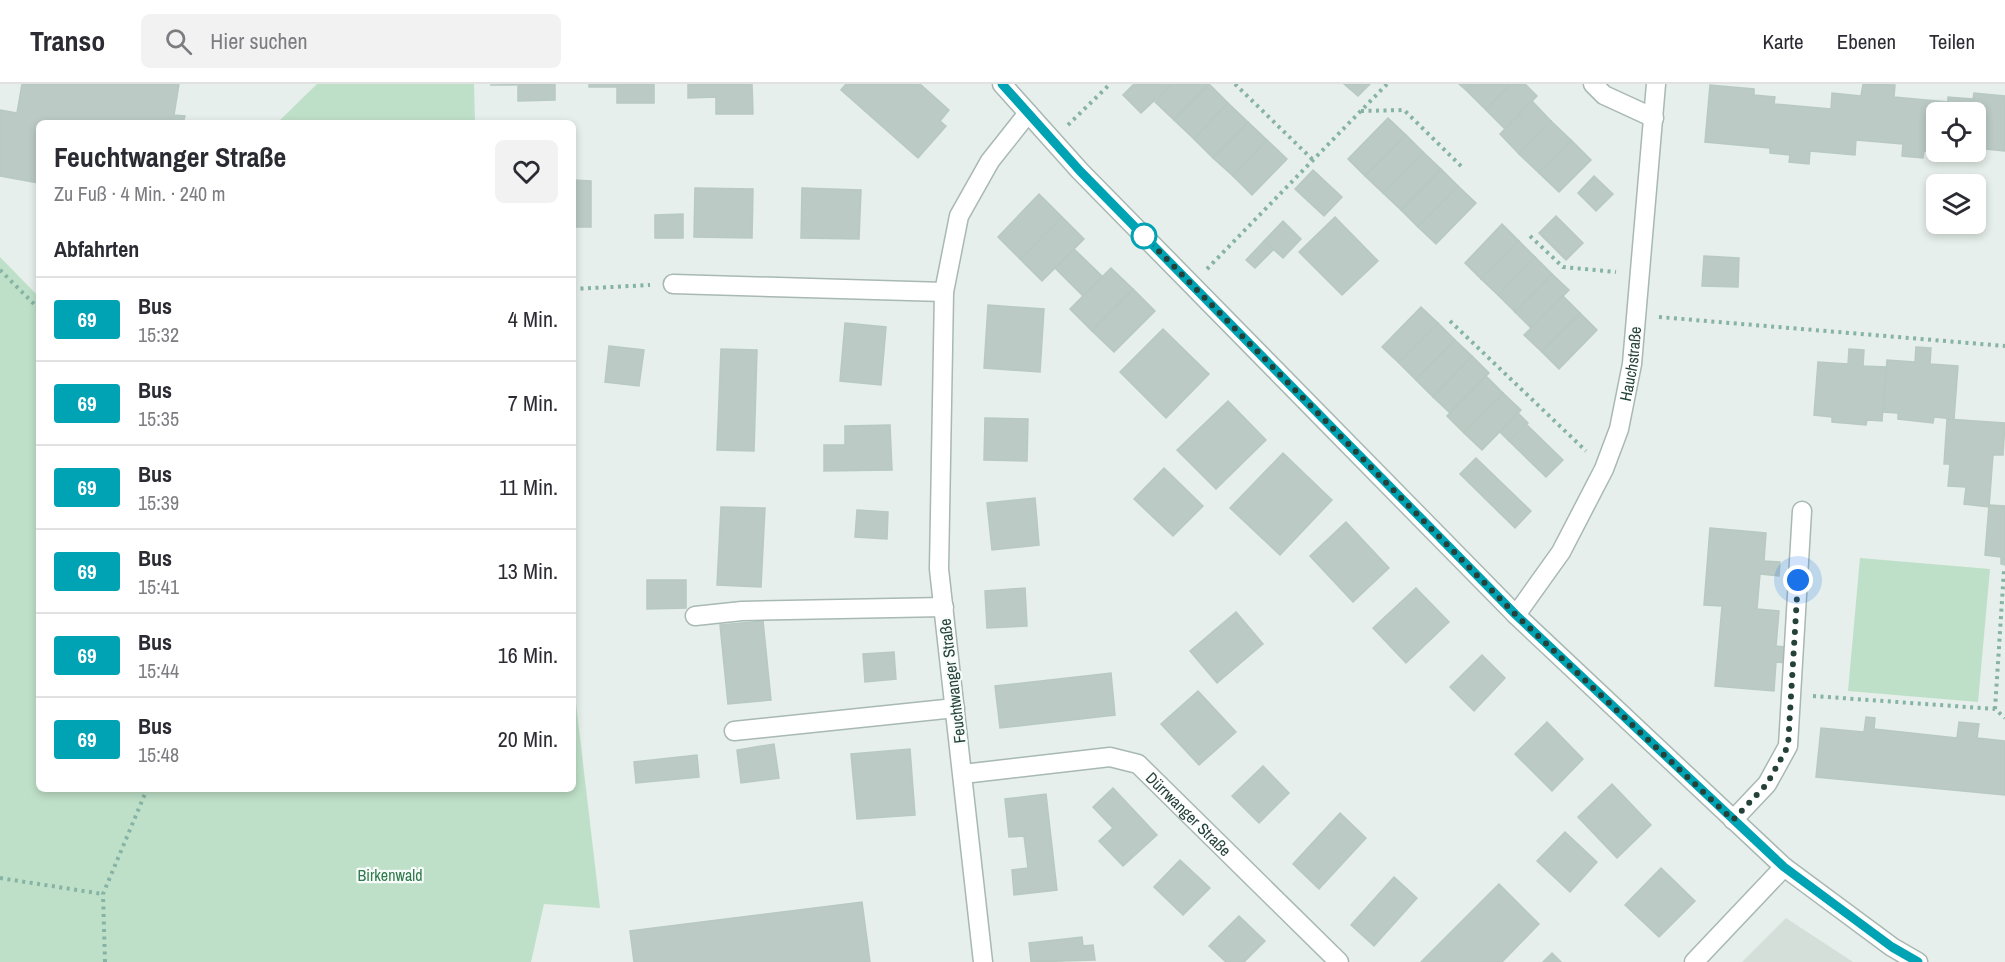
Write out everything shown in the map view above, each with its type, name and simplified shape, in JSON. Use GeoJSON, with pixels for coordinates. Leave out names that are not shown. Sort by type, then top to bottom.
{"type":"FeatureCollection","features":[{"type":"Feature","properties":{"kind":"street"},"geometry":{"type":"LineString","coordinates":[[1002,84],[1080,171],[1516,615],[1784,867],[1892,947],[1918,962]]}},
{"type":"Feature","properties":{"kind":"street"},"geometry":{"type":"LineString","coordinates":[[1593,84],[1604,95],[1654,118]]}},
{"type":"Feature","properties":{"kind":"street","name":"Hauchstraße"},"geometry":{"type":"LineString","coordinates":[[1516,615],[1561,552],[1604,469],[1619,429],[1632,364],[1656,84]]}},
{"type":"Feature","properties":{"kind":"street","name":"Feuchtwanger Straße"},"geometry":{"type":"LineString","coordinates":[[983,962],[939,557],[944,292],[959,216],[990,161],[1028,112]]}},
{"type":"Feature","properties":{"kind":"street"},"geometry":{"type":"LineString","coordinates":[[673,284],[944,292]]}},
{"type":"Feature","properties":{"kind":"street"},"geometry":{"type":"LineString","coordinates":[[1733,820],[1767,784],[1788,746],[1802,511]]}},
{"type":"Feature","properties":{"kind":"street"},"geometry":{"type":"LineString","coordinates":[[695,616],[742,611],[944,607]]}},
{"type":"Feature","properties":{"kind":"street"},"geometry":{"type":"LineString","coordinates":[[734,731],[955,708]]}},
{"type":"Feature","properties":{"kind":"street","name":"Dürrwanger Straße"},"geometry":{"type":"LineString","coordinates":[[963,774],[1110,757],[1138,764],[1339,962]]}},
{"type":"Feature","properties":{"kind":"street"},"geometry":{"type":"LineString","coordinates":[[1694,962],[1784,867]]}},
{"type":"Feature","properties":{"kind":"path"},"geometry":{"type":"LineString","coordinates":[[1053,141],[1110,84]]}},
{"type":"Feature","properties":{"kind":"path"},"geometry":{"type":"LineString","coordinates":[[1235,84],[1313,160]]}},
{"type":"Feature","properties":{"kind":"path"},"geometry":{"type":"LineString","coordinates":[[1192,285],[1386,84]]}},
{"type":"Feature","properties":{"kind":"path"},"geometry":{"type":"LineString","coordinates":[[1361,111],[1404,110],[1464,169]]}},
{"type":"Feature","properties":{"kind":"path"},"geometry":{"type":"LineString","coordinates":[[1530,236],[1563,267],[1640,274]]}},
{"type":"Feature","properties":{"kind":"path"},"geometry":{"type":"LineString","coordinates":[[0,270],[36,306]]}},
{"type":"Feature","properties":{"kind":"path"},"geometry":{"type":"LineString","coordinates":[[576,289],[673,284]]}},
{"type":"Feature","properties":{"kind":"path"},"geometry":{"type":"LineString","coordinates":[[1636,315],[2005,346]]}},
{"type":"Feature","properties":{"kind":"path"},"geometry":{"type":"LineString","coordinates":[[1450,321],[1604,469]]}},
{"type":"Feature","properties":{"kind":"path"},"geometry":{"type":"LineString","coordinates":[[1995,709],[2004,570]]}},
{"type":"Feature","properties":{"kind":"path"},"geometry":{"type":"LineString","coordinates":[[1791,695],[1995,709],[2005,718]]}},
{"type":"Feature","properties":{"kind":"path"},"geometry":{"type":"LineString","coordinates":[[105,962],[103,894],[146,792]]}},
{"type":"Feature","properties":{"kind":"path"},"geometry":{"type":"LineString","coordinates":[[0,878],[103,894]]}},
{"type":"Feature","properties":{"kind":"shaded area"},"geometry":{"type":"Polygon","coordinates":[[[1786,918],[1853,962],[1742,962],[1786,918]]]}},
{"type":"Feature","properties":{"kind":"green space"},"geometry":{"type":"Polygon","coordinates":[[[317,84],[474,84],[475,120],[280,120],[317,84]]]}},
{"type":"Feature","properties":{"kind":"green space","name":"Birkenwald"},"geometry":{"type":"Polygon","coordinates":[[[0,257],[36,294],[36,792],[576,792],[576,704],[600,908],[544,904],[531,962],[0,962],[0,257]]]}},
{"type":"Feature","properties":{"kind":"green space"},"geometry":{"type":"Polygon","coordinates":[[[1860,558],[1990,569],[1978,702],[1848,691],[1860,558]]]}},
{"type":"Feature","properties":{"kind":"building"},"geometry":{"type":"Polygon","coordinates":[[[22,84],[179,84],[174,115],[185,116],[184,120],[36,120],[36,182],[0,176],[0,110],[17,113],[22,84]]]}},
{"type":"Feature","properties":{"kind":"building"},"geometry":{"type":"Polygon","coordinates":[[[555,84],[555,100],[518,101],[518,85],[490,85],[555,84]]]}},
{"type":"Feature","properties":{"kind":"building"},"geometry":{"type":"Polygon","coordinates":[[[589,84],[654,84],[654,103],[617,103],[617,87],[589,87],[589,84]]]}},
{"type":"Feature","properties":{"kind":"building"},"geometry":{"type":"Polygon","coordinates":[[[688,84],[752,84],[753,114],[716,114],[716,97],[688,98],[688,84]]]}},
{"type":"Feature","properties":{"kind":"building"},"geometry":{"type":"Polygon","coordinates":[[[846,84],[920,84],[949,110],[940,121],[946,126],[918,158],[841,90],[846,84]]]}},
{"type":"Feature","properties":{"kind":"building"},"geometry":{"type":"Polygon","coordinates":[[[1134,84],[1172,84],[1141,113],[1123,95],[1134,84]]]}},
{"type":"Feature","properties":{"kind":"building"},"geometry":{"type":"Polygon","coordinates":[[[1172,84],[1209,84],[1174,120],[1155,102],[1172,84]]]}},
{"type":"Feature","properties":{"kind":"building"},"geometry":{"type":"Polygon","coordinates":[[[1209,84],[1228,103],[1194,139],[1174,120],[1209,84]]]}},
{"type":"Feature","properties":{"kind":"building"},"geometry":{"type":"Polygon","coordinates":[[[1344,84],[1370,84],[1358,96],[1344,84]]]}},
{"type":"Feature","properties":{"kind":"building"},"geometry":{"type":"Polygon","coordinates":[[[1459,84],[1472,84],[1466,90],[1459,84]]]}},
{"type":"Feature","properties":{"kind":"building"},"geometry":{"type":"Polygon","coordinates":[[[1472,84],[1510,84],[1486,110],[1466,90],[1472,84]]]}},
{"type":"Feature","properties":{"kind":"building"},"geometry":{"type":"Polygon","coordinates":[[[1510,84],[1525,84],[1537,96],[1505,129],[1486,110],[1510,84]]]}},
{"type":"Feature","properties":{"kind":"building"},"geometry":{"type":"Polygon","coordinates":[[[1863,84],[1895,85],[1894,97],[1948,102],[1926,102],[1926,151],[1924,151],[1923,158],[1902,156],[1903,144],[1856,140],[1855,155],[1810,151],[1809,164],[1789,162],[1790,155],[1770,153],[1770,148],[1705,142],[1710,85],[1754,89],[1754,95],[1775,97],[1774,104],[1831,109],[1832,93],[1861,96],[1863,84]]]}},
{"type":"Feature","properties":{"kind":"building"},"geometry":{"type":"Polygon","coordinates":[[[1974,93],[2005,96],[2005,151],[1986,149],[1986,102],[1948,102],[1948,97],[1973,99],[1974,93]]]}},
{"type":"Feature","properties":{"kind":"building"},"geometry":{"type":"Polygon","coordinates":[[[1532,101],[1551,121],[1519,154],[1500,134],[1532,101]]]}},
{"type":"Feature","properties":{"kind":"building"},"geometry":{"type":"Polygon","coordinates":[[[1228,103],[1248,122],[1213,158],[1194,139],[1228,103]]]}},
{"type":"Feature","properties":{"kind":"building"},"geometry":{"type":"Polygon","coordinates":[[[1388,118],[1406,135],[1365,176],[1348,159],[1388,118]]]}},
{"type":"Feature","properties":{"kind":"building"},"geometry":{"type":"Polygon","coordinates":[[[1551,121],[1571,140],[1539,173],[1519,154],[1551,121]]]}},
{"type":"Feature","properties":{"kind":"building"},"geometry":{"type":"Polygon","coordinates":[[[1248,122],[1267,140],[1233,176],[1213,158],[1248,122]]]}},
{"type":"Feature","properties":{"kind":"building"},"geometry":{"type":"Polygon","coordinates":[[[1406,135],[1423,152],[1383,193],[1365,176],[1406,135]]]}},
{"type":"Feature","properties":{"kind":"building"},"geometry":{"type":"Polygon","coordinates":[[[1267,140],[1287,159],[1252,195],[1233,176],[1267,140]]]}},
{"type":"Feature","properties":{"kind":"building"},"geometry":{"type":"Polygon","coordinates":[[[1571,140],[1591,160],[1559,192],[1539,173],[1571,140]]]}},
{"type":"Feature","properties":{"kind":"building"},"geometry":{"type":"Polygon","coordinates":[[[1423,152],[1441,169],[1401,210],[1383,193],[1423,152]]]}},
{"type":"Feature","properties":{"kind":"building"},"geometry":{"type":"Polygon","coordinates":[[[1441,169],[1458,186],[1418,227],[1401,210],[1441,169]]]}},
{"type":"Feature","properties":{"kind":"building"},"geometry":{"type":"Polygon","coordinates":[[[1313,170],[1342,197],[1324,216],[1295,189],[1313,170]]]}},
{"type":"Feature","properties":{"kind":"building"},"geometry":{"type":"Polygon","coordinates":[[[1594,176],[1613,194],[1596,211],[1578,193],[1594,176]]]}},
{"type":"Feature","properties":{"kind":"building"},"geometry":{"type":"Polygon","coordinates":[[[576,180],[591,181],[591,227],[576,227],[576,180]]]}},
{"type":"Feature","properties":{"kind":"building"},"geometry":{"type":"Polygon","coordinates":[[[1458,186],[1476,203],[1436,244],[1418,227],[1458,186]]]}},
{"type":"Feature","properties":{"kind":"building"},"geometry":{"type":"Polygon","coordinates":[[[695,188],[753,189],[752,238],[694,237],[695,188]]]}},
{"type":"Feature","properties":{"kind":"building"},"geometry":{"type":"Polygon","coordinates":[[[802,188],[861,190],[859,239],[801,238],[802,188]]]}},
{"type":"Feature","properties":{"kind":"building"},"geometry":{"type":"Polygon","coordinates":[[[1039,194],[1062,217],[1020,259],[998,237],[1039,194]]]}},
{"type":"Feature","properties":{"kind":"building"},"geometry":{"type":"Polygon","coordinates":[[[683,214],[683,238],[655,238],[655,215],[683,214]]]}},
{"type":"Feature","properties":{"kind":"building"},"geometry":{"type":"Polygon","coordinates":[[[1556,216],[1583,243],[1566,260],[1539,233],[1556,216]]]}},
{"type":"Feature","properties":{"kind":"building"},"geometry":{"type":"Polygon","coordinates":[[[1062,217],[1084,239],[1042,281],[1020,259],[1062,217]]]}},
{"type":"Feature","properties":{"kind":"building"},"geometry":{"type":"Polygon","coordinates":[[[1335,217],[1378,261],[1342,295],[1299,252],[1335,217]]]}},
{"type":"Feature","properties":{"kind":"building"},"geometry":{"type":"Polygon","coordinates":[[[1283,221],[1301,239],[1283,258],[1264,241],[1283,221]]]}},
{"type":"Feature","properties":{"kind":"building"},"geometry":{"type":"Polygon","coordinates":[[[1502,224],[1519,241],[1481,279],[1465,263],[1502,224]]]}},
{"type":"Feature","properties":{"kind":"building"},"geometry":{"type":"Polygon","coordinates":[[[1264,241],[1274,249],[1255,268],[1246,260],[1264,241]]]}},
{"type":"Feature","properties":{"kind":"building"},"geometry":{"type":"Polygon","coordinates":[[[1519,241],[1535,257],[1498,295],[1481,279],[1519,241]]]}},
{"type":"Feature","properties":{"kind":"building"},"geometry":{"type":"Polygon","coordinates":[[[1074,249],[1103,277],[1083,296],[1055,268],[1074,249]]]}},
{"type":"Feature","properties":{"kind":"building"},"geometry":{"type":"Polygon","coordinates":[[[1704,256],[1739,258],[1738,287],[1702,286],[1704,256]]]}},
{"type":"Feature","properties":{"kind":"building"},"geometry":{"type":"Polygon","coordinates":[[[1535,257],[1552,274],[1515,312],[1498,295],[1535,257]]]}},
{"type":"Feature","properties":{"kind":"building"},"geometry":{"type":"Polygon","coordinates":[[[1111,268],[1133,289],[1092,331],[1070,309],[1111,268]]]}},
{"type":"Feature","properties":{"kind":"building"},"geometry":{"type":"Polygon","coordinates":[[[1552,274],[1569,290],[1531,328],[1515,312],[1552,274]]]}},
{"type":"Feature","properties":{"kind":"building"},"geometry":{"type":"Polygon","coordinates":[[[1133,289],[1155,311],[1114,352],[1092,331],[1133,289]]]}},
{"type":"Feature","properties":{"kind":"building"},"geometry":{"type":"Polygon","coordinates":[[[1563,296],[1580,313],[1542,352],[1524,335],[1563,296]]]}},
{"type":"Feature","properties":{"kind":"building"},"geometry":{"type":"Polygon","coordinates":[[[988,305],[1044,309],[1040,372],[984,368],[988,305]]]}},
{"type":"Feature","properties":{"kind":"building"},"geometry":{"type":"Polygon","coordinates":[[[1421,307],[1438,323],[1399,363],[1382,347],[1421,307]]]}},
{"type":"Feature","properties":{"kind":"building"},"geometry":{"type":"Polygon","coordinates":[[[1580,313],[1597,330],[1559,369],[1542,352],[1580,313]]]}},
{"type":"Feature","properties":{"kind":"building"},"geometry":{"type":"Polygon","coordinates":[[[845,323],[886,327],[881,385],[840,381],[845,323]]]}},
{"type":"Feature","properties":{"kind":"building"},"geometry":{"type":"Polygon","coordinates":[[[1438,323],[1455,340],[1416,380],[1399,363],[1438,323]]]}},
{"type":"Feature","properties":{"kind":"building"},"geometry":{"type":"Polygon","coordinates":[[[1163,329],[1209,374],[1166,418],[1120,372],[1163,329]]]}},
{"type":"Feature","properties":{"kind":"building"},"geometry":{"type":"Polygon","coordinates":[[[1455,340],[1472,356],[1433,397],[1416,380],[1455,340]]]}},
{"type":"Feature","properties":{"kind":"building"},"geometry":{"type":"Polygon","coordinates":[[[609,346],[644,350],[639,386],[605,382],[609,346]]]}},
{"type":"Feature","properties":{"kind":"building"},"geometry":{"type":"Polygon","coordinates":[[[1916,347],[1931,348],[1930,364],[1958,366],[1954,419],[1934,417],[1933,423],[1898,419],[1898,413],[1883,412],[1887,360],[1915,362],[1916,347]]]}},
{"type":"Feature","properties":{"kind":"building"},"geometry":{"type":"Polygon","coordinates":[[[721,349],[757,350],[754,451],[717,450],[721,349]]]}},
{"type":"Feature","properties":{"kind":"building"},"geometry":{"type":"Polygon","coordinates":[[[1849,349],[1864,350],[1863,366],[1886,367],[1882,421],[1867,420],[1866,425],[1832,422],[1832,417],[1814,415],[1818,362],[1848,364],[1849,349]]]}},
{"type":"Feature","properties":{"kind":"building"},"geometry":{"type":"Polygon","coordinates":[[[1472,356],[1489,373],[1450,413],[1433,397],[1472,356]]]}},
{"type":"Feature","properties":{"kind":"building"},"geometry":{"type":"Polygon","coordinates":[[[1486,376],[1503,393],[1464,433],[1447,416],[1486,376]]]}},
{"type":"Feature","properties":{"kind":"building"},"geometry":{"type":"Polygon","coordinates":[[[1503,393],[1521,410],[1482,450],[1464,433],[1503,393]]]}},
{"type":"Feature","properties":{"kind":"building"},"geometry":{"type":"Polygon","coordinates":[[[1228,401],[1266,440],[1216,489],[1177,450],[1228,401]]]}},
{"type":"Feature","properties":{"kind":"building"},"geometry":{"type":"Polygon","coordinates":[[[1518,413],[1528,423],[1509,441],[1500,432],[1518,413]]]}},
{"type":"Feature","properties":{"kind":"building"},"geometry":{"type":"Polygon","coordinates":[[[985,418],[1028,419],[1027,461],[984,460],[985,418]]]}},
{"type":"Feature","properties":{"kind":"building"},"geometry":{"type":"Polygon","coordinates":[[[1947,419],[2005,423],[2003,455],[1993,455],[1989,507],[1964,504],[1966,487],[1948,486],[1950,464],[1944,464],[1947,419]]]}},
{"type":"Feature","properties":{"kind":"building"},"geometry":{"type":"Polygon","coordinates":[[[1526,424],[1563,460],[1546,477],[1509,441],[1526,424]]]}},
{"type":"Feature","properties":{"kind":"building"},"geometry":{"type":"Polygon","coordinates":[[[890,425],[892,470],[824,471],[824,445],[845,445],[845,426],[890,425]]]}},
{"type":"Feature","properties":{"kind":"building"},"geometry":{"type":"Polygon","coordinates":[[[1283,453],[1332,500],[1280,555],[1230,508],[1283,453]]]}},
{"type":"Feature","properties":{"kind":"building"},"geometry":{"type":"Polygon","coordinates":[[[1476,458],[1531,511],[1515,528],[1460,474],[1476,458]]]}},
{"type":"Feature","properties":{"kind":"building"},"geometry":{"type":"Polygon","coordinates":[[[1164,468],[1203,506],[1173,536],[1134,499],[1164,468]]]}},
{"type":"Feature","properties":{"kind":"building"},"geometry":{"type":"Polygon","coordinates":[[[1035,498],[1039,545],[992,550],[987,503],[1035,498]]]}},
{"type":"Feature","properties":{"kind":"building"},"geometry":{"type":"Polygon","coordinates":[[[1989,505],[2005,506],[2005,565],[2001,564],[2001,557],[1985,555],[1989,505]]]}},
{"type":"Feature","properties":{"kind":"building"},"geometry":{"type":"Polygon","coordinates":[[[721,507],[765,508],[761,587],[717,585],[721,507]]]}},
{"type":"Feature","properties":{"kind":"building"},"geometry":{"type":"Polygon","coordinates":[[[857,510],[888,512],[887,539],[855,537],[857,510]]]}},
{"type":"Feature","properties":{"kind":"building"},"geometry":{"type":"Polygon","coordinates":[[[1346,522],[1389,568],[1353,602],[1310,556],[1346,522]]]}},
{"type":"Feature","properties":{"kind":"building"},"geometry":{"type":"Polygon","coordinates":[[[1710,528],[1766,533],[1764,561],[1780,562],[1779,576],[1760,574],[1757,609],[1779,611],[1776,646],[1793,648],[1792,663],[1776,662],[1774,691],[1715,686],[1722,606],[1704,605],[1710,528]]]}},
{"type":"Feature","properties":{"kind":"building"},"geometry":{"type":"Polygon","coordinates":[[[647,580],[686,580],[686,608],[647,609],[647,580]]]}},
{"type":"Feature","properties":{"kind":"building"},"geometry":{"type":"Polygon","coordinates":[[[1025,588],[1027,626],[987,628],[985,591],[1025,588]]]}},
{"type":"Feature","properties":{"kind":"building"},"geometry":{"type":"Polygon","coordinates":[[[1416,588],[1449,622],[1406,663],[1373,628],[1416,588]]]}},
{"type":"Feature","properties":{"kind":"building"},"geometry":{"type":"Polygon","coordinates":[[[1236,612],[1263,644],[1217,683],[1190,651],[1236,612]]]}},
{"type":"Feature","properties":{"kind":"building"},"geometry":{"type":"Polygon","coordinates":[[[763,621],[771,700],[728,704],[720,625],[763,621]]]}},
{"type":"Feature","properties":{"kind":"building"},"geometry":{"type":"Polygon","coordinates":[[[894,652],[896,679],[865,682],[863,654],[894,652]]]}},
{"type":"Feature","properties":{"kind":"building"},"geometry":{"type":"Polygon","coordinates":[[[1482,655],[1505,678],[1474,711],[1450,687],[1482,655]]]}},
{"type":"Feature","properties":{"kind":"building"},"geometry":{"type":"Polygon","coordinates":[[[1111,673],[1115,715],[1000,728],[995,686],[1111,673]]]}},
{"type":"Feature","properties":{"kind":"building"},"geometry":{"type":"Polygon","coordinates":[[[1198,691],[1236,732],[1199,765],[1161,724],[1198,691]]]}},
{"type":"Feature","properties":{"kind":"building"},"geometry":{"type":"Polygon","coordinates":[[[1866,717],[1875,718],[1874,729],[1957,738],[1959,722],[1979,724],[1977,738],[2005,741],[2005,795],[1816,777],[1821,728],[1864,732],[1866,717]]]}},
{"type":"Feature","properties":{"kind":"building"},"geometry":{"type":"Polygon","coordinates":[[[1547,722],[1583,759],[1552,791],[1515,754],[1547,722]]]}},
{"type":"Feature","properties":{"kind":"building"},"geometry":{"type":"Polygon","coordinates":[[[774,744],[779,778],[741,783],[737,750],[774,744]]]}},
{"type":"Feature","properties":{"kind":"building"},"geometry":{"type":"Polygon","coordinates":[[[910,749],[915,815],[857,819],[851,754],[910,749]]]}},
{"type":"Feature","properties":{"kind":"building"},"geometry":{"type":"Polygon","coordinates":[[[697,755],[699,777],[636,783],[634,762],[697,755]]]}},
{"type":"Feature","properties":{"kind":"building"},"geometry":{"type":"Polygon","coordinates":[[[1263,766],[1289,793],[1259,823],[1232,796],[1263,766]]]}},
{"type":"Feature","properties":{"kind":"building"},"geometry":{"type":"Polygon","coordinates":[[[1612,784],[1651,825],[1617,858],[1578,817],[1612,784]]]}},
{"type":"Feature","properties":{"kind":"building"},"geometry":{"type":"Polygon","coordinates":[[[1113,788],[1157,835],[1123,866],[1099,841],[1113,828],[1093,807],[1113,788]]]}},
{"type":"Feature","properties":{"kind":"building"},"geometry":{"type":"Polygon","coordinates":[[[1046,794],[1057,890],[1014,895],[1012,870],[1028,868],[1024,836],[1009,837],[1005,799],[1046,794]]]}},
{"type":"Feature","properties":{"kind":"building"},"geometry":{"type":"Polygon","coordinates":[[[1340,813],[1366,838],[1319,889],[1293,864],[1340,813]]]}},
{"type":"Feature","properties":{"kind":"building"},"geometry":{"type":"Polygon","coordinates":[[[1565,832],[1597,862],[1570,892],[1537,861],[1565,832]]]}},
{"type":"Feature","properties":{"kind":"building"},"geometry":{"type":"Polygon","coordinates":[[[1180,860],[1210,888],[1183,915],[1154,887],[1180,860]]]}},
{"type":"Feature","properties":{"kind":"building"},"geometry":{"type":"Polygon","coordinates":[[[1661,868],[1695,901],[1659,937],[1625,905],[1661,868]]]}},
{"type":"Feature","properties":{"kind":"building"},"geometry":{"type":"Polygon","coordinates":[[[1394,877],[1417,898],[1374,946],[1351,925],[1394,877]]]}},
{"type":"Feature","properties":{"kind":"building"},"geometry":{"type":"Polygon","coordinates":[[[1499,884],[1539,924],[1502,962],[1421,962],[1499,884]]]}},
{"type":"Feature","properties":{"kind":"building"},"geometry":{"type":"Polygon","coordinates":[[[862,902],[870,962],[634,962],[630,931],[862,902]]]}},
{"type":"Feature","properties":{"kind":"building"},"geometry":{"type":"Polygon","coordinates":[[[1239,916],[1265,941],[1244,962],[1226,962],[1209,946],[1239,916]]]}},
{"type":"Feature","properties":{"kind":"building"},"geometry":{"type":"Polygon","coordinates":[[[1082,937],[1083,946],[1093,945],[1095,960],[1031,962],[1029,943],[1082,937]]]}},
{"type":"Feature","properties":{"kind":"building"},"geometry":{"type":"Polygon","coordinates":[[[1552,953],[1561,962],[1543,962],[1552,953]]]}},
{"type":"Feature","properties":{"kind":"bus line","name":"69"},"geometry":{"type":"LineString","coordinates":[[1002,84],[1080,171],[1516,615],[1784,867],[1892,947],[1918,962]]}},
{"type":"Feature","properties":{"kind":"route"},"geometry":{"type":"LineString","coordinates":[[1144,236],[1516,615],[1733,820],[1767,784],[1788,746],[1798,580]]}}]}
